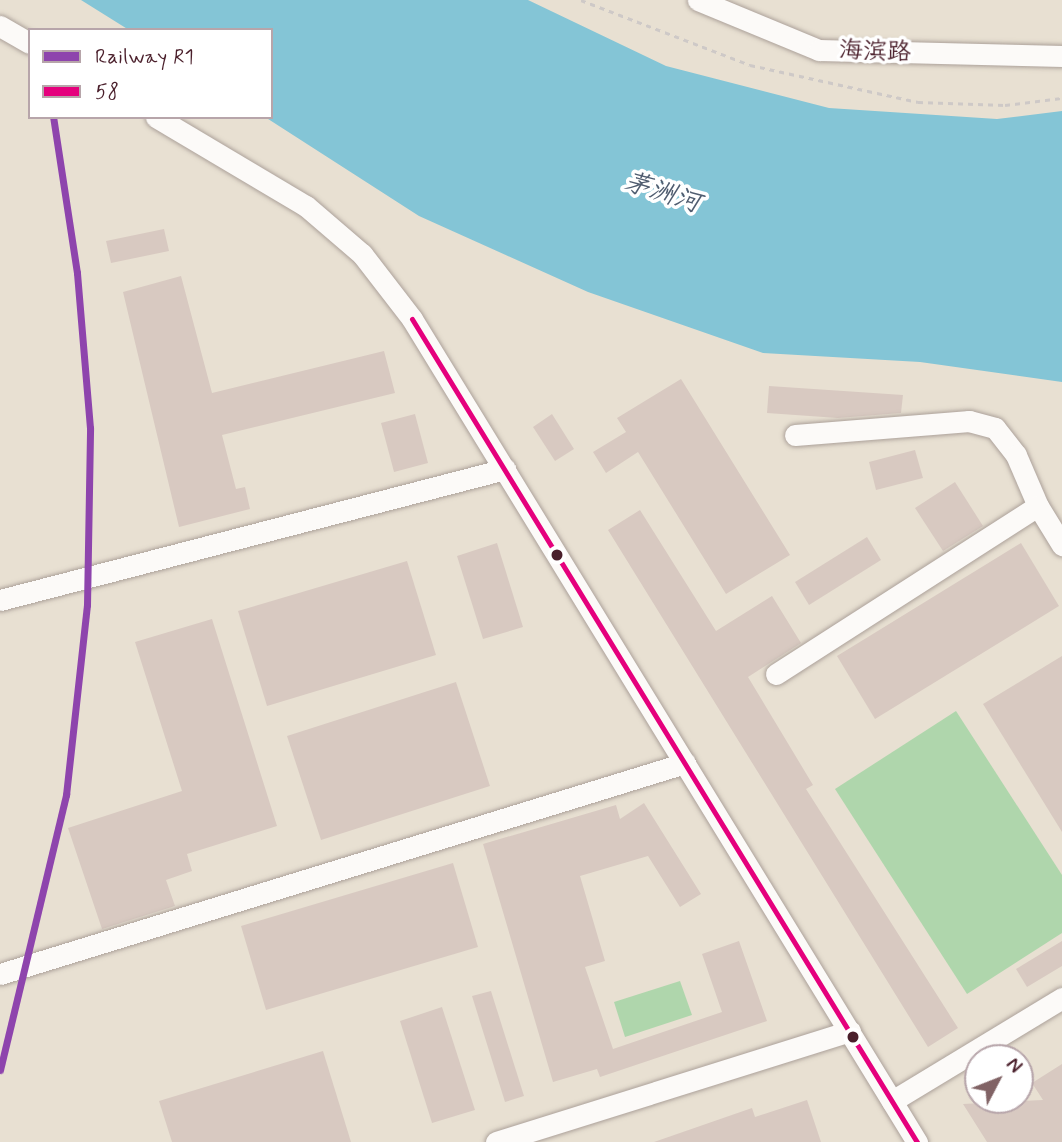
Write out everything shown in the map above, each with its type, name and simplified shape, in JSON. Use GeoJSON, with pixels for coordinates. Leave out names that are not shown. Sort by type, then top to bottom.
{"type":"FeatureCollection","features":[{"type":"Feature","properties":{"kind":"street","name":"海滨路"},"geometry":{"type":"LineString","coordinates":[[698,0],[819,50],[1062,57]]}},
{"type":"Feature","properties":{"kind":"street"},"geometry":{"type":"LineString","coordinates":[[0,26],[28,42]]}},
{"type":"Feature","properties":{"kind":"street"},"geometry":{"type":"LineString","coordinates":[[159,119],[306,206],[362,254],[412,319],[917,1142]]}},
{"type":"Feature","properties":{"kind":"street"},"geometry":{"type":"LineString","coordinates":[[795,435],[969,421],[995,428],[1016,455],[1038,506],[1062,545]]}},
{"type":"Feature","properties":{"kind":"street"},"geometry":{"type":"LineString","coordinates":[[0,600],[505,469]]}},
{"type":"Feature","properties":{"kind":"street"},"geometry":{"type":"LineString","coordinates":[[776,674],[1038,506]]}},
{"type":"Feature","properties":{"kind":"street"},"geometry":{"type":"LineString","coordinates":[[0,974],[685,763]]}},
{"type":"Feature","properties":{"kind":"street"},"geometry":{"type":"LineString","coordinates":[[892,1101],[1062,998]]}},
{"type":"Feature","properties":{"kind":"street"},"geometry":{"type":"LineString","coordinates":[[496,1142],[850,1031]]}},
{"type":"Feature","properties":{"kind":"path"},"geometry":{"type":"LineString","coordinates":[[581,0],[750,65],[918,102],[1005,105],[1062,98]]}},
{"type":"Feature","properties":{"kind":"green space"},"geometry":{"type":"Polygon","coordinates":[[[956,711],[1062,875],[1062,933],[967,994],[835,789],[956,711]]]}},
{"type":"Feature","properties":{"kind":"green space"},"geometry":{"type":"Polygon","coordinates":[[[680,981],[692,1015],[625,1037],[614,1002],[680,981]]]}},
{"type":"Feature","properties":{"kind":"water","name":"茅洲河"},"geometry":{"type":"Polygon","coordinates":[[[81,0],[528,0],[666,66],[829,108],[997,119],[1062,111],[1062,382],[920,362],[763,353],[588,292],[419,216],[268,119],[273,119],[273,28],[126,28],[81,0]]]}},
{"type":"Feature","properties":{"kind":"building"},"geometry":{"type":"Polygon","coordinates":[[[164,229],[169,251],[111,263],[106,241],[164,229]]]}},
{"type":"Feature","properties":{"kind":"building"},"geometry":{"type":"Polygon","coordinates":[[[181,276],[212,393],[384,351],[395,393],[222,435],[236,489],[245,487],[250,509],[179,527],[123,292],[181,276]]]}},
{"type":"Feature","properties":{"kind":"building"},"geometry":{"type":"Polygon","coordinates":[[[681,379],[790,555],[726,594],[638,452],[606,473],[593,452],[626,432],[617,418],[681,379]]]}},
{"type":"Feature","properties":{"kind":"building"},"geometry":{"type":"Polygon","coordinates":[[[769,386],[903,395],[901,413],[838,418],[767,413],[769,386]]]}},
{"type":"Feature","properties":{"kind":"building"},"geometry":{"type":"Polygon","coordinates":[[[415,414],[428,463],[394,472],[381,423],[415,414]]]}},
{"type":"Feature","properties":{"kind":"building"},"geometry":{"type":"Polygon","coordinates":[[[552,414],[574,449],[555,461],[533,427],[552,414]]]}},
{"type":"Feature","properties":{"kind":"building"},"geometry":{"type":"Polygon","coordinates":[[[915,450],[923,478],[876,490],[869,462],[915,450]]]}},
{"type":"Feature","properties":{"kind":"building"},"geometry":{"type":"Polygon","coordinates":[[[955,482],[983,526],[943,551],[915,508],[955,482]]]}},
{"type":"Feature","properties":{"kind":"building"},"geometry":{"type":"Polygon","coordinates":[[[640,510],[716,631],[772,596],[801,643],[748,677],[813,785],[806,789],[958,1028],[928,1047],[608,530],[640,510]]]}},
{"type":"Feature","properties":{"kind":"building"},"geometry":{"type":"Polygon","coordinates":[[[867,537],[881,560],[809,605],[795,582],[867,537]]]}},
{"type":"Feature","properties":{"kind":"building"},"geometry":{"type":"Polygon","coordinates":[[[497,543],[523,627],[483,639],[457,556],[497,543]]]}},
{"type":"Feature","properties":{"kind":"building"},"geometry":{"type":"Polygon","coordinates":[[[1021,543],[1059,606],[875,719],[837,656],[1021,543]]]}},
{"type":"Feature","properties":{"kind":"building"},"geometry":{"type":"Polygon","coordinates":[[[407,561],[436,655],[267,706],[238,611],[407,561]]]}},
{"type":"Feature","properties":{"kind":"building"},"geometry":{"type":"Polygon","coordinates":[[[212,619],[277,826],[187,854],[192,871],[166,880],[175,906],[102,929],[68,828],[182,791],[135,642],[212,619]]]}},
{"type":"Feature","properties":{"kind":"building"},"geometry":{"type":"Polygon","coordinates":[[[1062,656],[1062,832],[983,704],[1062,656]]]}},
{"type":"Feature","properties":{"kind":"building"},"geometry":{"type":"Polygon","coordinates":[[[456,682],[490,786],[321,840],[287,736],[456,682]]]}},
{"type":"Feature","properties":{"kind":"building"},"geometry":{"type":"Polygon","coordinates":[[[644,803],[701,894],[680,907],[648,856],[580,876],[605,961],[585,967],[613,1049],[722,1012],[702,954],[739,941],[767,1021],[600,1077],[597,1069],[553,1082],[483,844],[616,805],[620,819],[644,803]]]}},
{"type":"Feature","properties":{"kind":"building"},"geometry":{"type":"Polygon","coordinates":[[[453,863],[478,947],[266,1010],[241,926],[453,863]]]}},
{"type":"Feature","properties":{"kind":"building"},"geometry":{"type":"Polygon","coordinates":[[[1062,941],[1062,966],[1027,987],[1016,969],[1062,941]]]}},
{"type":"Feature","properties":{"kind":"building"},"geometry":{"type":"Polygon","coordinates":[[[491,991],[524,1096],[505,1102],[472,996],[491,991]]]}},
{"type":"Feature","properties":{"kind":"building"},"geometry":{"type":"Polygon","coordinates":[[[442,1007],[475,1110],[432,1123],[400,1021],[442,1007]]]}},
{"type":"Feature","properties":{"kind":"building"},"geometry":{"type":"Polygon","coordinates":[[[323,1051],[351,1142],[172,1142],[159,1101],[323,1051]]]}},
{"type":"Feature","properties":{"kind":"building"},"geometry":{"type":"Polygon","coordinates":[[[1062,1064],[1062,1142],[987,1142],[969,1114],[1034,1114],[1034,1100],[1043,1100],[1034,1082],[1062,1064]]]}},
{"type":"Feature","properties":{"kind":"building"},"geometry":{"type":"Polygon","coordinates":[[[807,1100],[821,1142],[654,1142],[752,1108],[755,1117],[807,1100]]]}},
{"type":"Feature","properties":{"kind":"rail line","name":"R1"},"geometry":{"type":"LineString","coordinates":[[0,1070],[66,795],[87,605],[90,428],[77,273],[53,119]]}},
{"type":"Feature","properties":{"kind":"transit line","name":"58"},"geometry":{"type":"LineString","coordinates":[[412,319],[917,1142]]}}]}
